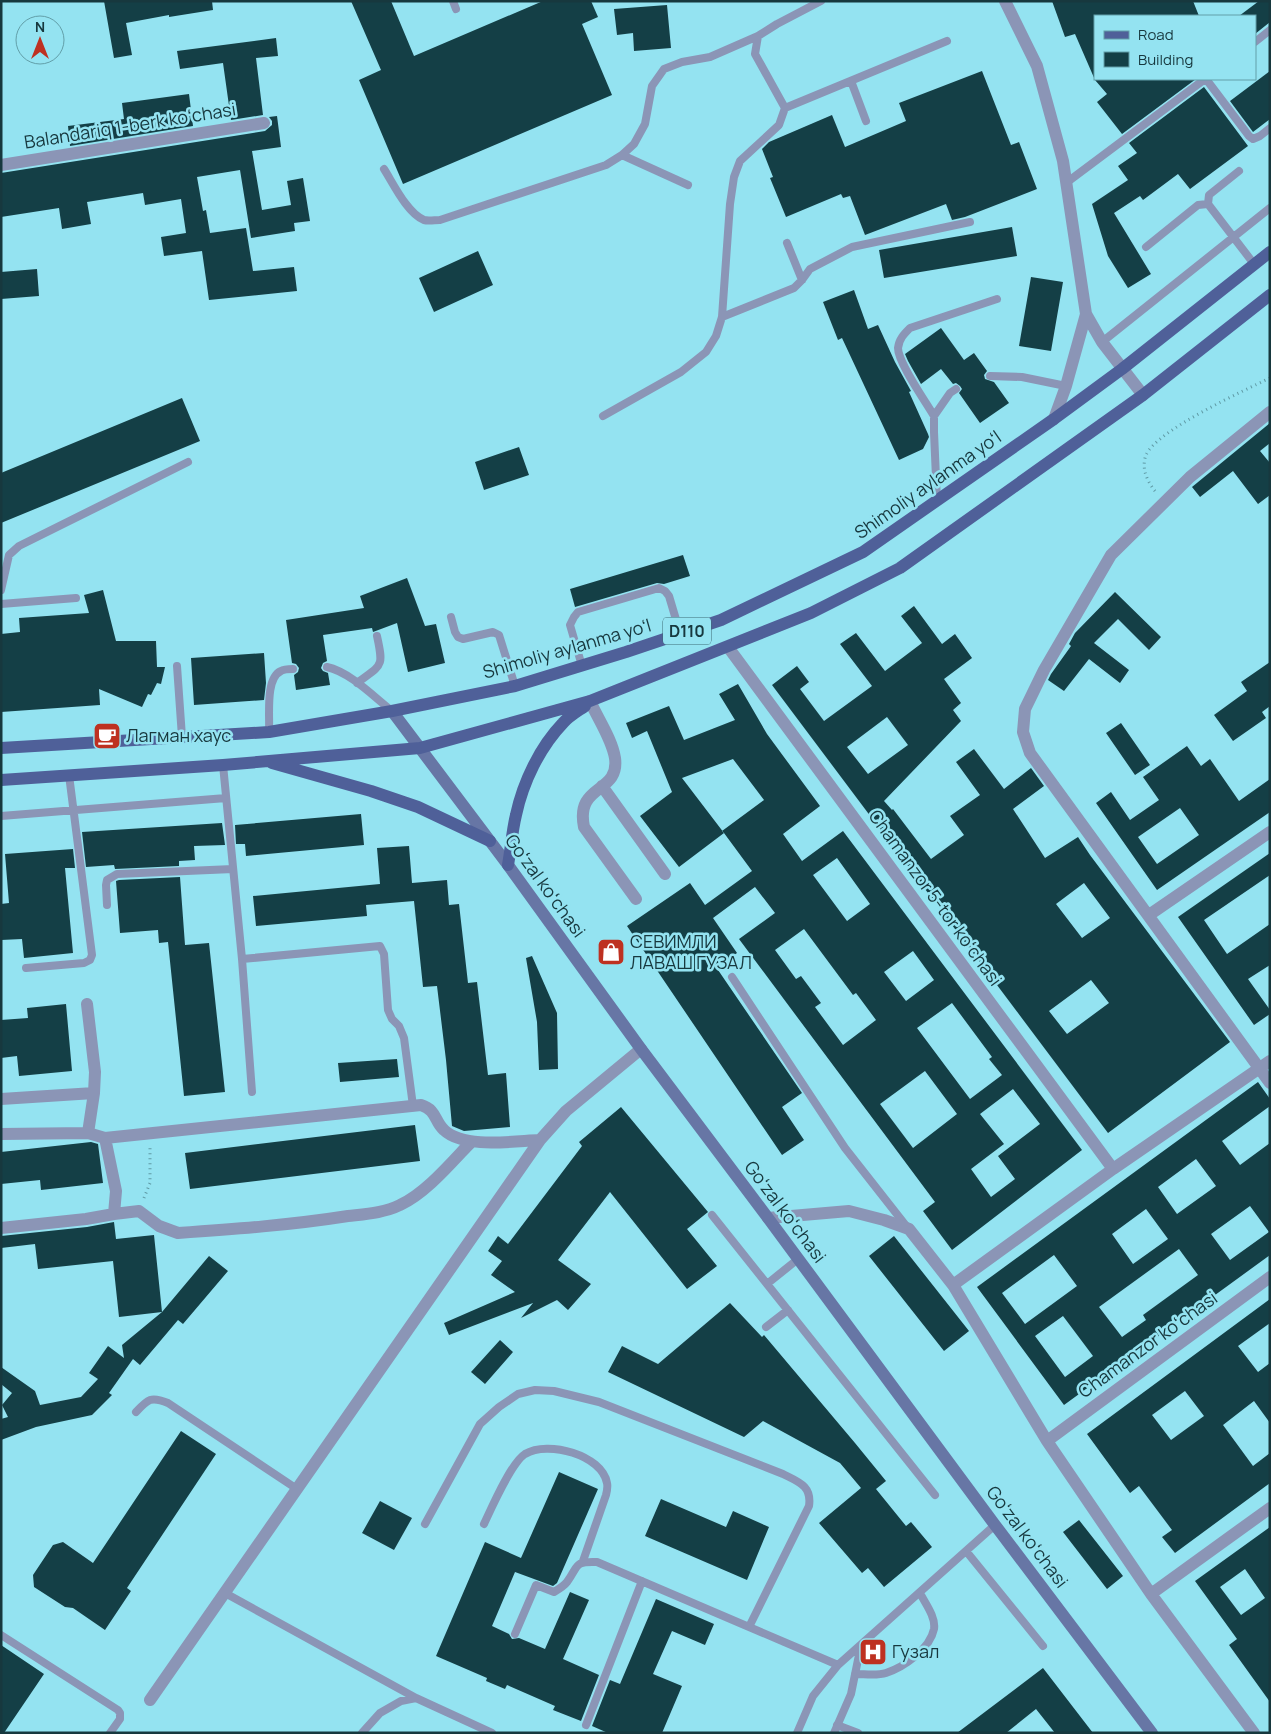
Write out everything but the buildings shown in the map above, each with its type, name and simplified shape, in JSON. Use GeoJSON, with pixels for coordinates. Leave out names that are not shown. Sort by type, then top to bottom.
{"type":"FeatureCollection","features":[{"type":"Feature","properties":{"kind":"main road","name":"Shimoliy aylanma yoʻl"},"geometry":{"type":"LineString","coordinates":[[1,748],[269,732],[392,711],[515,686],[721,620],[864,552],[1122,369],[1270,252]]}},
{"type":"Feature","properties":{"kind":"main road","name":"D110"},"geometry":{"type":"LineString","coordinates":[[1,780],[223,765],[420,748],[590,701],[811,613],[900,568],[1143,395],[1270,295]]}},
{"type":"Feature","properties":{"kind":"main road"},"geometry":{"type":"LineString","coordinates":[[508,865],[516,815],[532,767],[564,722],[590,701]]}},
{"type":"Feature","properties":{"kind":"main road","name":"Goʻzal koʻchasi"},"geometry":{"type":"LineString","coordinates":[[392,711],[508,865],[641,1049],[1152,1733]]}},
{"type":"Feature","properties":{"kind":"main road"},"geometry":{"type":"LineString","coordinates":[[268,761],[418,807],[490,841]]}},
{"type":"Feature","properties":{"kind":"street"},"geometry":{"type":"LineString","coordinates":[[1005,1],[1037,66],[1063,161],[1086,314],[1102,342],[1143,395]]}},
{"type":"Feature","properties":{"kind":"street","name":"Balandariq 1-berk koʻchasi"},"geometry":{"type":"LineString","coordinates":[[1,164],[264,122]]}},
{"type":"Feature","properties":{"kind":"street"},"geometry":{"type":"LineString","coordinates":[[1054,419],[1066,386],[1086,314]]}},
{"type":"Feature","properties":{"kind":"street"},"geometry":{"type":"LineString","coordinates":[[1270,412],[1190,477],[1111,555],[1081,604],[1025,709],[1023,732],[1030,753],[1270,1084]]}},
{"type":"Feature","properties":{"kind":"street","name":"Chamanzor 5-tor koʻchasi"},"geometry":{"type":"LineString","coordinates":[[728,647],[1113,1169]]}},
{"type":"Feature","properties":{"kind":"street"},"geometry":{"type":"LineString","coordinates":[[590,701],[612,747],[615,760],[614,771],[610,780],[585,802],[582,814],[584,827],[636,898]]}},
{"type":"Feature","properties":{"kind":"street"},"geometry":{"type":"LineString","coordinates":[[602,786],[665,874]]}},
{"type":"Feature","properties":{"kind":"street"},"geometry":{"type":"LineString","coordinates":[[1149,915],[1270,832]]}},
{"type":"Feature","properties":{"kind":"street"},"geometry":{"type":"LineString","coordinates":[[87,1004],[95,1072],[88,1133]]}},
{"type":"Feature","properties":{"kind":"street"},"geometry":{"type":"LineString","coordinates":[[150,1700],[540,1140],[566,1111],[641,1049]]}},
{"type":"Feature","properties":{"kind":"street"},"geometry":{"type":"LineString","coordinates":[[953,1285],[1113,1169],[1270,1061]]}},
{"type":"Feature","properties":{"kind":"street"},"geometry":{"type":"LineString","coordinates":[[1,1099],[94,1093]]}},
{"type":"Feature","properties":{"kind":"street"},"geometry":{"type":"LineString","coordinates":[[1,1134],[88,1133],[104,1138],[422,1105],[429,1108],[444,1130],[455,1138],[471,1142],[540,1140]]}},
{"type":"Feature","properties":{"kind":"street"},"geometry":{"type":"LineString","coordinates":[[104,1138],[116,1191],[114,1214]]}},
{"type":"Feature","properties":{"kind":"street"},"geometry":{"type":"LineString","coordinates":[[1,1228],[139,1211],[159,1226],[178,1233],[314,1222],[384,1211],[400,1205],[415,1196],[440,1174],[471,1142]]}},
{"type":"Feature","properties":{"kind":"street"},"geometry":{"type":"LineString","coordinates":[[768,1218],[849,1211],[884,1220],[908,1229],[953,1285],[1047,1441],[1151,1594],[1254,1733]]}},
{"type":"Feature","properties":{"kind":"street","name":"Chamanzor koʻchasi"},"geometry":{"type":"LineString","coordinates":[[1047,1441],[1270,1277]]}},
{"type":"Feature","properties":{"kind":"street"},"geometry":{"type":"LineString","coordinates":[[1151,1594],[1270,1508]]}},
{"type":"Feature","properties":{"kind":"lane"},"geometry":{"type":"LineString","coordinates":[[453,1],[456,9]]}},
{"type":"Feature","properties":{"kind":"lane"},"geometry":{"type":"LineString","coordinates":[[384,169],[403,199],[415,213],[425,220],[440,220],[606,165],[622,156],[634,144],[644,124],[652,86],[664,68],[682,62],[710,57],[758,36],[808,4],[821,1]]}},
{"type":"Feature","properties":{"kind":"lane"},"geometry":{"type":"LineString","coordinates":[[1256,41],[1270,30]]}},
{"type":"Feature","properties":{"kind":"lane"},"geometry":{"type":"LineString","coordinates":[[603,416],[681,372],[706,352],[716,336],[722,318],[730,204],[734,177],[740,161],[779,125],[785,108],[756,54],[758,36]]}},
{"type":"Feature","properties":{"kind":"lane"},"geometry":{"type":"LineString","coordinates":[[785,108],[947,41]]}},
{"type":"Feature","properties":{"kind":"lane"},"geometry":{"type":"LineString","coordinates":[[1066,183],[1205,80]]}},
{"type":"Feature","properties":{"kind":"lane"},"geometry":{"type":"LineString","coordinates":[[1207,80],[1249,136],[1253,139],[1270,128]]}},
{"type":"Feature","properties":{"kind":"lane"},"geometry":{"type":"LineString","coordinates":[[851,81],[866,121]]}},
{"type":"Feature","properties":{"kind":"lane"},"geometry":{"type":"LineString","coordinates":[[622,156],[688,185]]}},
{"type":"Feature","properties":{"kind":"lane"},"geometry":{"type":"LineString","coordinates":[[1239,171],[1209,195],[1208,204],[1254,264]]}},
{"type":"Feature","properties":{"kind":"lane"},"geometry":{"type":"LineString","coordinates":[[1146,247],[1198,205],[1208,204]]}},
{"type":"Feature","properties":{"kind":"lane"},"geometry":{"type":"LineString","coordinates":[[1102,342],[1270,208]]}},
{"type":"Feature","properties":{"kind":"lane"},"geometry":{"type":"LineString","coordinates":[[722,318],[794,288],[810,269],[852,247],[970,222]]}},
{"type":"Feature","properties":{"kind":"lane"},"geometry":{"type":"LineString","coordinates":[[787,244],[802,280]]}},
{"type":"Feature","properties":{"kind":"lane"},"geometry":{"type":"LineString","coordinates":[[937,502],[934,416],[900,359],[898,348],[901,336],[910,328],[997,299]]}},
{"type":"Feature","properties":{"kind":"lane"},"geometry":{"type":"LineString","coordinates":[[990,376],[1022,377],[1066,386]]}},
{"type":"Feature","properties":{"kind":"lane"},"geometry":{"type":"LineString","coordinates":[[934,416],[950,393],[956,389]]}},
{"type":"Feature","properties":{"kind":"lane"},"geometry":{"type":"LineString","coordinates":[[1,590],[3,567],[8,556],[19,546],[188,462]]}},
{"type":"Feature","properties":{"kind":"lane"},"geometry":{"type":"LineString","coordinates":[[582,666],[570,625],[578,612],[659,588],[669,596],[680,633]]}},
{"type":"Feature","properties":{"kind":"lane"},"geometry":{"type":"LineString","coordinates":[[1,604],[76,598]]}},
{"type":"Feature","properties":{"kind":"lane"},"geometry":{"type":"LineString","coordinates":[[451,617],[455,632],[458,637],[463,639],[493,632],[499,635],[515,686]]}},
{"type":"Feature","properties":{"kind":"lane"},"geometry":{"type":"LineString","coordinates":[[357,683],[377,668],[381,662],[382,656],[377,636]]}},
{"type":"Feature","properties":{"kind":"lane"},"geometry":{"type":"LineString","coordinates":[[177,666],[182,737]]}},
{"type":"Feature","properties":{"kind":"lane"},"geometry":{"type":"LineString","coordinates":[[327,667],[338,670],[392,711]]}},
{"type":"Feature","properties":{"kind":"lane"},"geometry":{"type":"LineString","coordinates":[[269,732],[270,684],[274,676],[281,670],[293,669]]}},
{"type":"Feature","properties":{"kind":"lane"},"geometry":{"type":"LineString","coordinates":[[223,765],[242,959],[252,1092]]}},
{"type":"Feature","properties":{"kind":"lane"},"geometry":{"type":"LineString","coordinates":[[26,968],[84,963],[90,960],[92,955],[69,775]]}},
{"type":"Feature","properties":{"kind":"lane"},"geometry":{"type":"LineString","coordinates":[[1,816],[226,798]]}},
{"type":"Feature","properties":{"kind":"lane"},"geometry":{"type":"LineString","coordinates":[[108,905],[106,885],[108,880],[117,874],[233,870]]}},
{"type":"Feature","properties":{"kind":"lane"},"geometry":{"type":"LineString","coordinates":[[242,959],[380,946],[384,954],[388,1010],[392,1020],[399,1026],[404,1038],[413,1106]]}},
{"type":"Feature","properties":{"kind":"lane"},"geometry":{"type":"LineString","coordinates":[[732,977],[845,1148],[908,1229]]}},
{"type":"Feature","properties":{"kind":"lane"},"geometry":{"type":"LineString","coordinates":[[712,1215],[935,1495]]}},
{"type":"Feature","properties":{"kind":"lane"},"geometry":{"type":"LineString","coordinates":[[767,1284],[798,1259]]}},
{"type":"Feature","properties":{"kind":"lane"},"geometry":{"type":"LineString","coordinates":[[766,1327],[788,1310]]}},
{"type":"Feature","properties":{"kind":"lane"},"geometry":{"type":"LineString","coordinates":[[425,1524],[480,1424],[499,1407],[518,1394],[535,1390],[554,1391],[600,1402],[783,1474],[800,1483],[808,1491],[810,1498],[809,1506],[749,1627]]}},
{"type":"Feature","properties":{"kind":"lane"},"geometry":{"type":"LineString","coordinates":[[136,1412],[151,1399],[158,1399],[168,1403],[297,1489]]}},
{"type":"Feature","properties":{"kind":"lane"},"geometry":{"type":"LineString","coordinates":[[484,1524],[503,1486],[524,1455],[536,1449],[547,1448],[558,1449],[584,1457],[598,1466],[607,1484],[606,1495],[583,1561]]}},
{"type":"Feature","properties":{"kind":"lane"},"geometry":{"type":"LineString","coordinates":[[797,1733],[813,1696],[838,1665],[995,1525]]}},
{"type":"Feature","properties":{"kind":"lane"},"geometry":{"type":"LineString","coordinates":[[966,1551],[1043,1646]]}},
{"type":"Feature","properties":{"kind":"lane"},"geometry":{"type":"LineString","coordinates":[[515,1634],[536,1585],[554,1592],[566,1583],[578,1564],[583,1561],[597,1562],[838,1665]]}},
{"type":"Feature","properties":{"kind":"lane"},"geometry":{"type":"LineString","coordinates":[[586,1725],[642,1582]]}},
{"type":"Feature","properties":{"kind":"lane"},"geometry":{"type":"LineString","coordinates":[[225,1593],[416,1698],[492,1733]]}},
{"type":"Feature","properties":{"kind":"lane"},"geometry":{"type":"LineString","coordinates":[[855,1674],[885,1674],[907,1664],[928,1644],[934,1628],[931,1614],[920,1593]]}},
{"type":"Feature","properties":{"kind":"lane"},"geometry":{"type":"LineString","coordinates":[[1,1635],[118,1710],[120,1719],[110,1733]]}},
{"type":"Feature","properties":{"kind":"lane"},"geometry":{"type":"LineString","coordinates":[[858,1733],[835,1729],[851,1694],[861,1646]]}},
{"type":"Feature","properties":{"kind":"lane"},"geometry":{"type":"LineString","coordinates":[[362,1733],[380,1713],[401,1701],[416,1698]]}},
{"type":"Feature","properties":{"kind":"path"},"geometry":{"type":"LineString","coordinates":[[1170,496],[1155,490],[1148,481],[1144,469],[1146,455],[1155,442],[1177,426],[1270,378]]}},
{"type":"Feature","properties":{"kind":"path"},"geometry":{"type":"LineString","coordinates":[[139,1211],[150,1183],[149,1133]]}},
{"type":"Feature","properties":{"kind":"place","name":"Лагман хаус"},"geometry":{"type":"Point","coordinates":[107,736]}},
{"type":"Feature","properties":{"kind":"place","name":"СЕВИМЛИ ЛАВАШ ГУЗАЛ"},"geometry":{"type":"Point","coordinates":[611,952]}},
{"type":"Feature","properties":{"kind":"place","name":"Гузал"},"geometry":{"type":"Point","coordinates":[873,1652]}}]}
